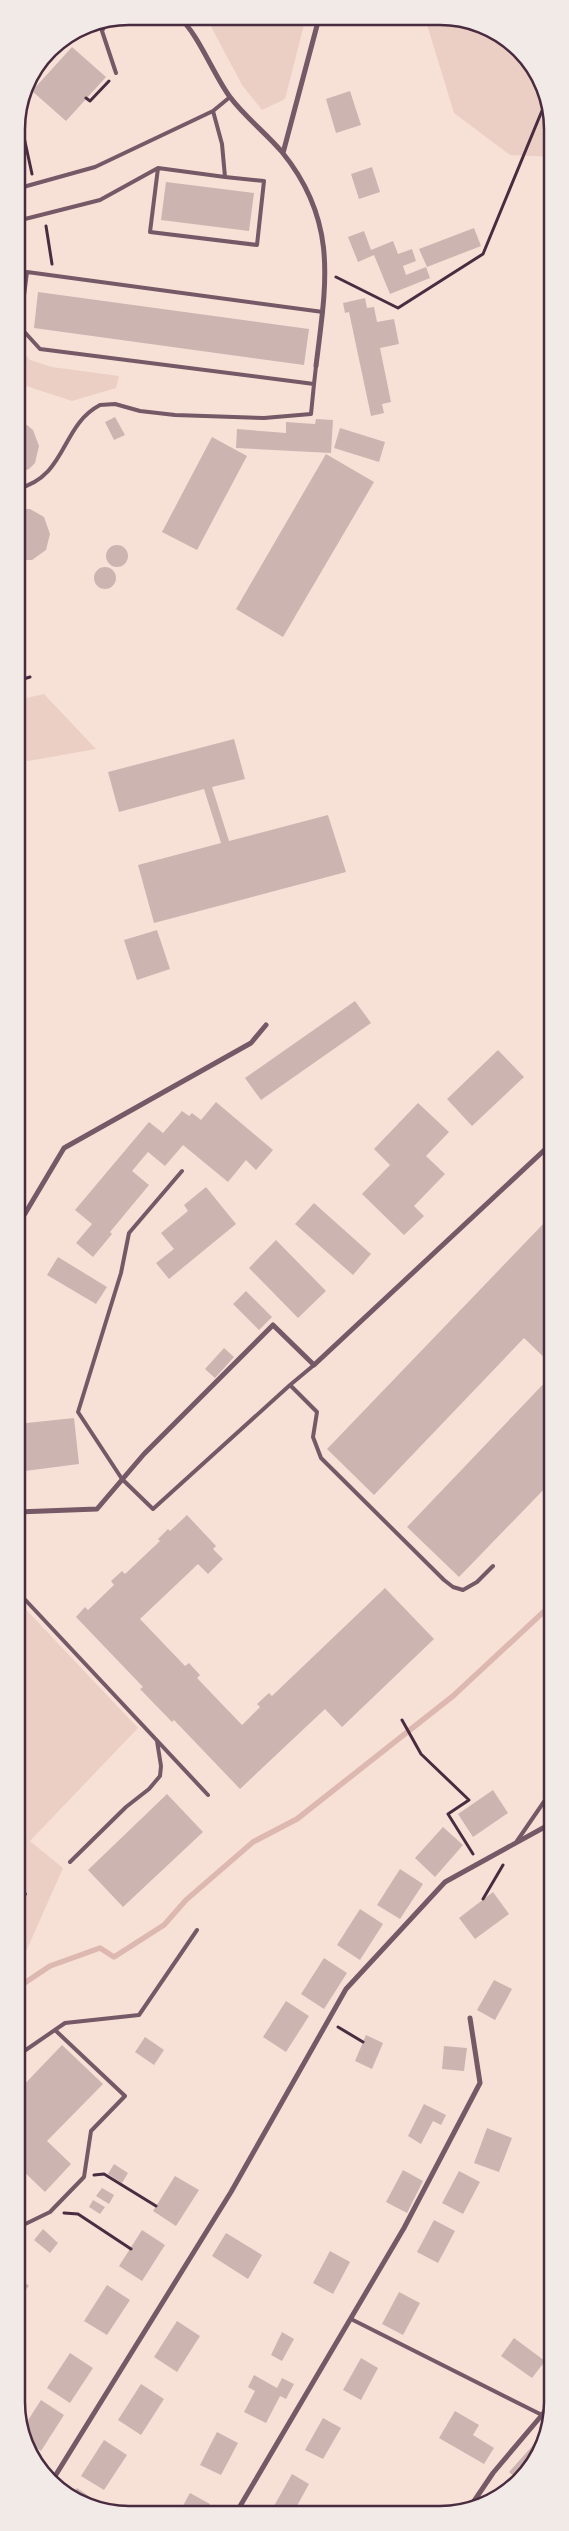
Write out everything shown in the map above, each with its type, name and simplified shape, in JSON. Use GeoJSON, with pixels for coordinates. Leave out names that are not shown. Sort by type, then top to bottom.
{"type":"FeatureCollection","features":[{"type":"Feature","properties":{"kind":"street"},"geometry":{"type":"LineString","coordinates":[[184,25],[230,98],[283,153],[300,177],[317,210],[326,272],[316,366]]}},
{"type":"Feature","properties":{"kind":"street"},"geometry":{"type":"LineString","coordinates":[[283,153],[316,25]]}},
{"type":"Feature","properties":{"kind":"street"},"geometry":{"type":"LineString","coordinates":[[25,1209],[64,1148],[251,1042],[266,1024]]}},
{"type":"Feature","properties":{"kind":"street"},"geometry":{"type":"LineString","coordinates":[[25,1512],[98,1509],[144,1454],[273,1325],[314,1365],[544,1150]]}},
{"type":"Feature","properties":{"kind":"street"},"geometry":{"type":"LineString","coordinates":[[55,2475],[231,2192],[346,1989],[445,1882],[544,1827]]}},
{"type":"Feature","properties":{"kind":"street"},"geometry":{"type":"LineString","coordinates":[[240,2506],[404,2228],[480,2083],[470,2018]]}},
{"type":"Feature","properties":{"kind":"street"},"geometry":{"type":"LineString","coordinates":[[475,2500],[493,2473],[542,2415]]}},
{"type":"Feature","properties":{"kind":"lane"},"geometry":{"type":"LineString","coordinates":[[103,29],[102,31],[116,73]]}},
{"type":"Feature","properties":{"kind":"lane"},"geometry":{"type":"LineString","coordinates":[[25,186],[95,167],[213,111],[230,98]]}},
{"type":"Feature","properties":{"kind":"lane"},"geometry":{"type":"LineString","coordinates":[[213,111],[222,144],[225,176]]}},
{"type":"Feature","properties":{"kind":"lane"},"geometry":{"type":"LineString","coordinates":[[25,219],[100,200],[158,168],[264,181],[257,245],[150,232],[158,168]]}},
{"type":"Feature","properties":{"kind":"lane"},"geometry":{"type":"LineString","coordinates":[[25,288],[27,272],[323,312]]}},
{"type":"Feature","properties":{"kind":"lane"},"geometry":{"type":"LineString","coordinates":[[25,332],[40,349],[314,384]]}},
{"type":"Feature","properties":{"kind":"lane"},"geometry":{"type":"LineString","coordinates":[[25,486],[48,474],[63,452],[73,432],[100,405],[115,404],[140,411],[181,415],[264,418],[312,414],[316,366]]}},
{"type":"Feature","properties":{"kind":"lane"},"geometry":{"type":"LineString","coordinates":[[182,1171],[130,1233],[121,1273],[78,1412],[122,1479],[153,1509],[314,1365]]}},
{"type":"Feature","properties":{"kind":"lane"},"geometry":{"type":"LineString","coordinates":[[290,1385],[317,1412],[314,1443],[321,1458],[444,1580],[453,1587],[463,1590],[477,1582],[493,1566]]}},
{"type":"Feature","properties":{"kind":"lane"},"geometry":{"type":"LineString","coordinates":[[25,1600],[208,1795]]}},
{"type":"Feature","properties":{"kind":"lane"},"geometry":{"type":"LineString","coordinates":[[70,1862],[126,1808],[149,1789],[160,1776],[162,1766],[157,1741]]}},
{"type":"Feature","properties":{"kind":"lane"},"geometry":{"type":"LineString","coordinates":[[515,1843],[544,1801]]}},
{"type":"Feature","properties":{"kind":"lane"},"geometry":{"type":"LineString","coordinates":[[25,2051],[65,2023],[139,2014],[197,1930]]}},
{"type":"Feature","properties":{"kind":"lane"},"geometry":{"type":"LineString","coordinates":[[25,2224],[50,2212],[84,2177],[91,2131],[124,2096],[55,2030]]}},
{"type":"Feature","properties":{"kind":"lane"},"geometry":{"type":"LineString","coordinates":[[351,2319],[542,2415],[544,2412]]}},
{"type":"Feature","properties":{"kind":"path"},"geometry":{"type":"LineString","coordinates":[[86,98],[90,101],[116,73]]}},
{"type":"Feature","properties":{"kind":"path"},"geometry":{"type":"LineString","coordinates":[[326,272],[398,308],[483,254],[542,110]]}},
{"type":"Feature","properties":{"kind":"path"},"geometry":{"type":"LineString","coordinates":[[25,142],[34,184]]}},
{"type":"Feature","properties":{"kind":"path"},"geometry":{"type":"LineString","coordinates":[[44,214],[54,275]]}},
{"type":"Feature","properties":{"kind":"path"},"geometry":{"type":"LineString","coordinates":[[25,679],[30,677]]}},
{"type":"Feature","properties":{"kind":"path"},"geometry":{"type":"LineString","coordinates":[[402,1720],[421,1754],[469,1800],[448,1814],[479,1863]]}},
{"type":"Feature","properties":{"kind":"path"},"geometry":{"type":"LineString","coordinates":[[483,1899],[515,1843]]}},
{"type":"Feature","properties":{"kind":"path"},"geometry":{"type":"LineString","coordinates":[[327,2021],[363,2042]]}},
{"type":"Feature","properties":{"kind":"path"},"geometry":{"type":"LineString","coordinates":[[104,2174],[156,2206]]}},
{"type":"Feature","properties":{"kind":"path"},"geometry":{"type":"LineString","coordinates":[[78,2214],[130,2249]]}},
{"type":"Feature","properties":{"kind":"shaded area"},"geometry":{"type":"Polygon","coordinates":[[[210,25],[304,25],[285,99],[262,110],[242,85],[210,25]]]}},
{"type":"Feature","properties":{"kind":"shaded area"},"geometry":{"type":"Polygon","coordinates":[[[427,25],[454,26],[474,31],[498,42],[514,55],[527,71],[538,95],[543,115],[544,157],[510,155],[454,113],[427,25]]]}},
{"type":"Feature","properties":{"kind":"shaded area"},"geometry":{"type":"Polygon","coordinates":[[[25,354],[30,360],[52,367],[119,376],[116,388],[72,401],[25,386],[25,354]]]}},
{"type":"Feature","properties":{"kind":"shaded area"},"geometry":{"type":"Polygon","coordinates":[[[44,694],[96,749],[25,762],[25,698],[44,694]]]}},
{"type":"Feature","properties":{"kind":"shaded area"},"geometry":{"type":"Polygon","coordinates":[[[25,1608],[138,1728],[30,1841],[63,1868],[25,1954],[25,1608]]]}},
{"type":"Feature","properties":{"kind":"building"},"geometry":{"type":"Polygon","coordinates":[[[72,47],[106,77],[66,121],[32,91],[72,47]]]}},
{"type":"Feature","properties":{"kind":"building"},"geometry":{"type":"Polygon","coordinates":[[[350,91],[361,125],[336,133],[326,99],[350,91]]]}},
{"type":"Feature","properties":{"kind":"building"},"geometry":{"type":"Polygon","coordinates":[[[372,167],[380,192],[359,199],[351,174],[372,167]]]}},
{"type":"Feature","properties":{"kind":"building"},"geometry":{"type":"Polygon","coordinates":[[[166,182],[254,193],[249,231],[161,220],[166,182]]]}},
{"type":"Feature","properties":{"kind":"building"},"geometry":{"type":"Polygon","coordinates":[[[474,228],[481,246],[427,267],[419,249],[474,228]]]}},
{"type":"Feature","properties":{"kind":"building"},"geometry":{"type":"Polygon","coordinates":[[[364,231],[371,250],[393,241],[398,254],[412,249],[416,261],[403,266],[406,275],[426,267],[430,278],[390,294],[374,255],[358,262],[348,237],[364,231]]]}},
{"type":"Feature","properties":{"kind":"building"},"geometry":{"type":"Polygon","coordinates":[[[38,292],[309,329],[304,365],[34,328],[38,292]]]}},
{"type":"Feature","properties":{"kind":"building"},"geometry":{"type":"Polygon","coordinates":[[[365,298],[367,308],[374,307],[377,322],[394,319],[399,344],[380,348],[391,402],[382,404],[384,413],[371,416],[349,312],[345,313],[343,303],[365,298]]]}},
{"type":"Feature","properties":{"kind":"building"},"geometry":{"type":"Polygon","coordinates":[[[115,417],[125,435],[114,440],[105,422],[115,417]]]}},
{"type":"Feature","properties":{"kind":"building"},"geometry":{"type":"Polygon","coordinates":[[[316,419],[333,420],[331,453],[236,448],[237,429],[286,433],[286,422],[315,424],[316,419]]]}},
{"type":"Feature","properties":{"kind":"building"},"geometry":{"type":"Polygon","coordinates":[[[25,424],[33,430],[39,446],[35,463],[25,470],[25,424]]]}},
{"type":"Feature","properties":{"kind":"building"},"geometry":{"type":"Polygon","coordinates":[[[340,428],[385,442],[379,462],[334,448],[340,428]]]}},
{"type":"Feature","properties":{"kind":"building"},"geometry":{"type":"Polygon","coordinates":[[[212,437],[247,456],[197,550],[162,532],[212,437]]]}},
{"type":"Feature","properties":{"kind":"building"},"geometry":{"type":"Polygon","coordinates":[[[326,454],[374,482],[283,637],[236,609],[326,454]]]}},
{"type":"Feature","properties":{"kind":"building"},"geometry":{"type":"Polygon","coordinates":[[[25,509],[30,509],[44,517],[50,534],[46,550],[32,560],[25,560],[25,509]]]}},
{"type":"Feature","properties":{"kind":"building"},"geometry":{"type":"Polygon","coordinates":[[[117,545],[125,548],[128,556],[125,564],[117,567],[109,564],[106,556],[109,548],[117,545]]]}},
{"type":"Feature","properties":{"kind":"building"},"geometry":{"type":"Polygon","coordinates":[[[105,567],[113,570],[116,578],[113,586],[105,589],[97,586],[94,578],[97,570],[105,567]]]}},
{"type":"Feature","properties":{"kind":"building"},"geometry":{"type":"Polygon","coordinates":[[[234,739],[245,779],[212,787],[229,841],[328,815],[346,872],[154,923],[138,865],[221,843],[204,789],[119,812],[108,772],[234,739]]]}},
{"type":"Feature","properties":{"kind":"building"},"geometry":{"type":"Polygon","coordinates":[[[157,930],[170,969],[137,980],[124,940],[157,930]]]}},
{"type":"Feature","properties":{"kind":"building"},"geometry":{"type":"Polygon","coordinates":[[[355,1001],[371,1023],[261,1100],[245,1078],[355,1001]]]}},
{"type":"Feature","properties":{"kind":"building"},"geometry":{"type":"Polygon","coordinates":[[[498,1050],[524,1077],[472,1126],[447,1099],[498,1050]]]}},
{"type":"Feature","properties":{"kind":"building"},"geometry":{"type":"Polygon","coordinates":[[[216,1102],[273,1150],[256,1170],[246,1160],[228,1182],[183,1145],[165,1166],[148,1152],[132,1171],[149,1185],[110,1232],[112,1234],[93,1257],[76,1243],[92,1224],[75,1210],[149,1122],[163,1133],[182,1111],[189,1116],[192,1113],[201,1120],[216,1102]]]}},
{"type":"Feature","properties":{"kind":"building"},"geometry":{"type":"Polygon","coordinates":[[[418,1103],[449,1132],[426,1156],[445,1174],[414,1206],[424,1216],[404,1235],[362,1194],[390,1165],[374,1149],[418,1103]]]}},
{"type":"Feature","properties":{"kind":"building"},"geometry":{"type":"Polygon","coordinates":[[[206,1187],[236,1224],[169,1279],[156,1263],[174,1249],[161,1233],[188,1211],[184,1205],[206,1187]]]}},
{"type":"Feature","properties":{"kind":"building"},"geometry":{"type":"Polygon","coordinates":[[[314,1203],[371,1254],[353,1275],[295,1224],[314,1203]]]}},
{"type":"Feature","properties":{"kind":"building"},"geometry":{"type":"Polygon","coordinates":[[[544,1223],[544,1357],[524,1338],[374,1495],[327,1449],[544,1223]]]}},
{"type":"Feature","properties":{"kind":"building"},"geometry":{"type":"Polygon","coordinates":[[[276,1240],[326,1291],[298,1318],[249,1268],[276,1240]]]}},
{"type":"Feature","properties":{"kind":"building"},"geometry":{"type":"Polygon","coordinates":[[[58,1257],[107,1287],[96,1304],[47,1275],[58,1257]]]}},
{"type":"Feature","properties":{"kind":"building"},"geometry":{"type":"Polygon","coordinates":[[[246,1291],[272,1317],[259,1330],[233,1304],[246,1291]]]}},
{"type":"Feature","properties":{"kind":"building"},"geometry":{"type":"Polygon","coordinates":[[[224,1348],[234,1357],[215,1378],[205,1369],[224,1348]]]}},
{"type":"Feature","properties":{"kind":"building"},"geometry":{"type":"Polygon","coordinates":[[[544,1383],[544,1489],[459,1577],[407,1527],[544,1383]]]}},
{"type":"Feature","properties":{"kind":"building"},"geometry":{"type":"Polygon","coordinates":[[[74,1418],[79,1464],[25,1471],[25,1423],[74,1418]]]}},
{"type":"Feature","properties":{"kind":"building"},"geometry":{"type":"Polygon","coordinates":[[[187,1515],[216,1546],[213,1549],[223,1559],[208,1574],[198,1564],[140,1619],[185,1666],[189,1663],[200,1675],[197,1678],[242,1725],[260,1707],[257,1704],[269,1693],[272,1696],[385,1588],[434,1639],[342,1727],[325,1709],[240,1789],[174,1720],[172,1722],[140,1689],[143,1687],[76,1617],[85,1607],[88,1610],[114,1585],[111,1581],[122,1571],[125,1574],[160,1541],[158,1539],[168,1529],[170,1531],[187,1515]]]}},
{"type":"Feature","properties":{"kind":"building"},"geometry":{"type":"Polygon","coordinates":[[[493,1790],[508,1813],[473,1837],[458,1814],[493,1790]]]}},
{"type":"Feature","properties":{"kind":"building"},"geometry":{"type":"Polygon","coordinates":[[[167,1794],[203,1832],[123,1907],[88,1870],[167,1794]]]}},
{"type":"Feature","properties":{"kind":"building"},"geometry":{"type":"Polygon","coordinates":[[[443,1827],[463,1845],[435,1877],[415,1858],[443,1827]]]}},
{"type":"Feature","properties":{"kind":"building"},"geometry":{"type":"Polygon","coordinates":[[[400,1869],[423,1884],[400,1919],[377,1905],[400,1869]]]}},
{"type":"Feature","properties":{"kind":"building"},"geometry":{"type":"Polygon","coordinates":[[[493,1892],[509,1914],[475,1939],[459,1918],[493,1892]]]}},
{"type":"Feature","properties":{"kind":"building"},"geometry":{"type":"Polygon","coordinates":[[[360,1909],[383,1924],[360,1960],[337,1945],[360,1909]]]}},
{"type":"Feature","properties":{"kind":"building"},"geometry":{"type":"Polygon","coordinates":[[[324,1958],[347,1973],[324,2009],[301,1994],[324,1958]]]}},
{"type":"Feature","properties":{"kind":"building"},"geometry":{"type":"Polygon","coordinates":[[[494,1980],[512,1989],[495,2020],[477,2010],[494,1980]]]}},
{"type":"Feature","properties":{"kind":"building"},"geometry":{"type":"Polygon","coordinates":[[[286,2001],[309,2016],[286,2052],[263,2037],[286,2001]]]}},
{"type":"Feature","properties":{"kind":"building"},"geometry":{"type":"Polygon","coordinates":[[[366,2035],[383,2043],[372,2069],[355,2061],[366,2035]]]}},
{"type":"Feature","properties":{"kind":"building"},"geometry":{"type":"Polygon","coordinates":[[[145,2037],[164,2050],[154,2065],[135,2052],[145,2037]]]}},
{"type":"Feature","properties":{"kind":"building"},"geometry":{"type":"Polygon","coordinates":[[[62,2045],[103,2084],[47,2141],[71,2164],[45,2192],[25,2173],[25,2084],[62,2045]]]}},
{"type":"Feature","properties":{"kind":"building"},"geometry":{"type":"Polygon","coordinates":[[[444,2046],[467,2048],[464,2071],[442,2069],[444,2046]]]}},
{"type":"Feature","properties":{"kind":"building"},"geometry":{"type":"Polygon","coordinates":[[[424,2104],[446,2115],[441,2125],[433,2121],[421,2144],[408,2136],[424,2104]]]}},
{"type":"Feature","properties":{"kind":"building"},"geometry":{"type":"Polygon","coordinates":[[[487,2128],[512,2138],[499,2172],[474,2163],[487,2128]]]}},
{"type":"Feature","properties":{"kind":"building"},"geometry":{"type":"Polygon","coordinates":[[[114,2164],[128,2173],[122,2183],[108,2174],[114,2164]]]}},
{"type":"Feature","properties":{"kind":"building"},"geometry":{"type":"Polygon","coordinates":[[[403,2170],[423,2181],[407,2213],[386,2202],[403,2170]]]}},
{"type":"Feature","properties":{"kind":"building"},"geometry":{"type":"Polygon","coordinates":[[[459,2171],[480,2182],[463,2214],[442,2203],[459,2171]]]}},
{"type":"Feature","properties":{"kind":"building"},"geometry":{"type":"Polygon","coordinates":[[[175,2176],[199,2190],[176,2226],[153,2211],[175,2176]]]}},
{"type":"Feature","properties":{"kind":"building"},"geometry":{"type":"Polygon","coordinates":[[[102,2188],[114,2195],[109,2204],[96,2196],[102,2188]]]}},
{"type":"Feature","properties":{"kind":"building"},"geometry":{"type":"Polygon","coordinates":[[[93,2200],[105,2207],[100,2214],[89,2207],[93,2200]]]}},
{"type":"Feature","properties":{"kind":"building"},"geometry":{"type":"Polygon","coordinates":[[[434,2220],[455,2231],[438,2263],[417,2252],[434,2220]]]}},
{"type":"Feature","properties":{"kind":"building"},"geometry":{"type":"Polygon","coordinates":[[[43,2229],[58,2243],[50,2253],[34,2240],[43,2229]]]}},
{"type":"Feature","properties":{"kind":"building"},"geometry":{"type":"Polygon","coordinates":[[[142,2230],[165,2245],[142,2281],[119,2266],[142,2230]]]}},
{"type":"Feature","properties":{"kind":"building"},"geometry":{"type":"Polygon","coordinates":[[[226,2233],[262,2255],[248,2279],[212,2256],[226,2233]]]}},
{"type":"Feature","properties":{"kind":"building"},"geometry":{"type":"Polygon","coordinates":[[[330,2251],[350,2262],[333,2294],[313,2283],[330,2251]]]}},
{"type":"Feature","properties":{"kind":"building"},"geometry":{"type":"Polygon","coordinates":[[[25,2282],[29,2286],[25,2290],[25,2282]]]}},
{"type":"Feature","properties":{"kind":"building"},"geometry":{"type":"Polygon","coordinates":[[[107,2285],[130,2300],[107,2335],[84,2321],[107,2285]]]}},
{"type":"Feature","properties":{"kind":"building"},"geometry":{"type":"Polygon","coordinates":[[[399,2292],[420,2303],[403,2335],[382,2324],[399,2292]]]}},
{"type":"Feature","properties":{"kind":"building"},"geometry":{"type":"Polygon","coordinates":[[[177,2321],[200,2336],[177,2372],[154,2357],[177,2321]]]}},
{"type":"Feature","properties":{"kind":"building"},"geometry":{"type":"Polygon","coordinates":[[[282,2332],[294,2339],[282,2361],[271,2355],[282,2332]]]}},
{"type":"Feature","properties":{"kind":"building"},"geometry":{"type":"Polygon","coordinates":[[[514,2338],[544,2360],[544,2362],[532,2378],[501,2356],[514,2338]]]}},
{"type":"Feature","properties":{"kind":"building"},"geometry":{"type":"Polygon","coordinates":[[[70,2353],[93,2368],[70,2403],[47,2388],[70,2353]]]}},
{"type":"Feature","properties":{"kind":"building"},"geometry":{"type":"Polygon","coordinates":[[[361,2358],[378,2368],[361,2400],[343,2390],[361,2358]]]}},
{"type":"Feature","properties":{"kind":"building"},"geometry":{"type":"Polygon","coordinates":[[[254,2375],[277,2388],[282,2378],[294,2384],[286,2399],[280,2396],[266,2423],[244,2412],[255,2391],[248,2387],[254,2375]]]}},
{"type":"Feature","properties":{"kind":"building"},"geometry":{"type":"Polygon","coordinates":[[[141,2384],[164,2399],[141,2435],[118,2420],[141,2384]]]}},
{"type":"Feature","properties":{"kind":"building"},"geometry":{"type":"Polygon","coordinates":[[[41,2400],[64,2415],[41,2451],[36,2448],[33,2442],[27,2421],[41,2400]]]}},
{"type":"Feature","properties":{"kind":"building"},"geometry":{"type":"Polygon","coordinates":[[[455,2411],[479,2425],[473,2435],[494,2448],[484,2464],[439,2438],[455,2411]]]}},
{"type":"Feature","properties":{"kind":"building"},"geometry":{"type":"Polygon","coordinates":[[[323,2418],[341,2428],[323,2459],[305,2450],[323,2418]]]}},
{"type":"Feature","properties":{"kind":"building"},"geometry":{"type":"Polygon","coordinates":[[[217,2432],[238,2443],[221,2475],[200,2465],[217,2432]]]}},
{"type":"Feature","properties":{"kind":"building"},"geometry":{"type":"Polygon","coordinates":[[[104,2440],[127,2455],[104,2490],[81,2476],[104,2440]]]}},
{"type":"Feature","properties":{"kind":"building"},"geometry":{"type":"Polygon","coordinates":[[[535,2443],[518,2471],[513,2476],[509,2472],[535,2443]]]}},
{"type":"Feature","properties":{"kind":"building"},"geometry":{"type":"Polygon","coordinates":[[[292,2474],[309,2484],[297,2506],[274,2506],[292,2474]]]}},
{"type":"Feature","properties":{"kind":"building"},"geometry":{"type":"Polygon","coordinates":[[[77,2488],[94,2500],[83,2495],[75,2491],[77,2488]]]}},
{"type":"Feature","properties":{"kind":"building"},"geometry":{"type":"Polygon","coordinates":[[[190,2493],[210,2504],[209,2506],[183,2506],[190,2493]]]}},
{"type":"Feature","properties":{"kind":"waterway"},"geometry":{"type":"LineString","coordinates":[[25,1983],[50,1966],[100,1948],[114,1957],[164,1925],[186,1900],[253,1842],[297,1819],[453,1696],[544,1611]]}}]}
